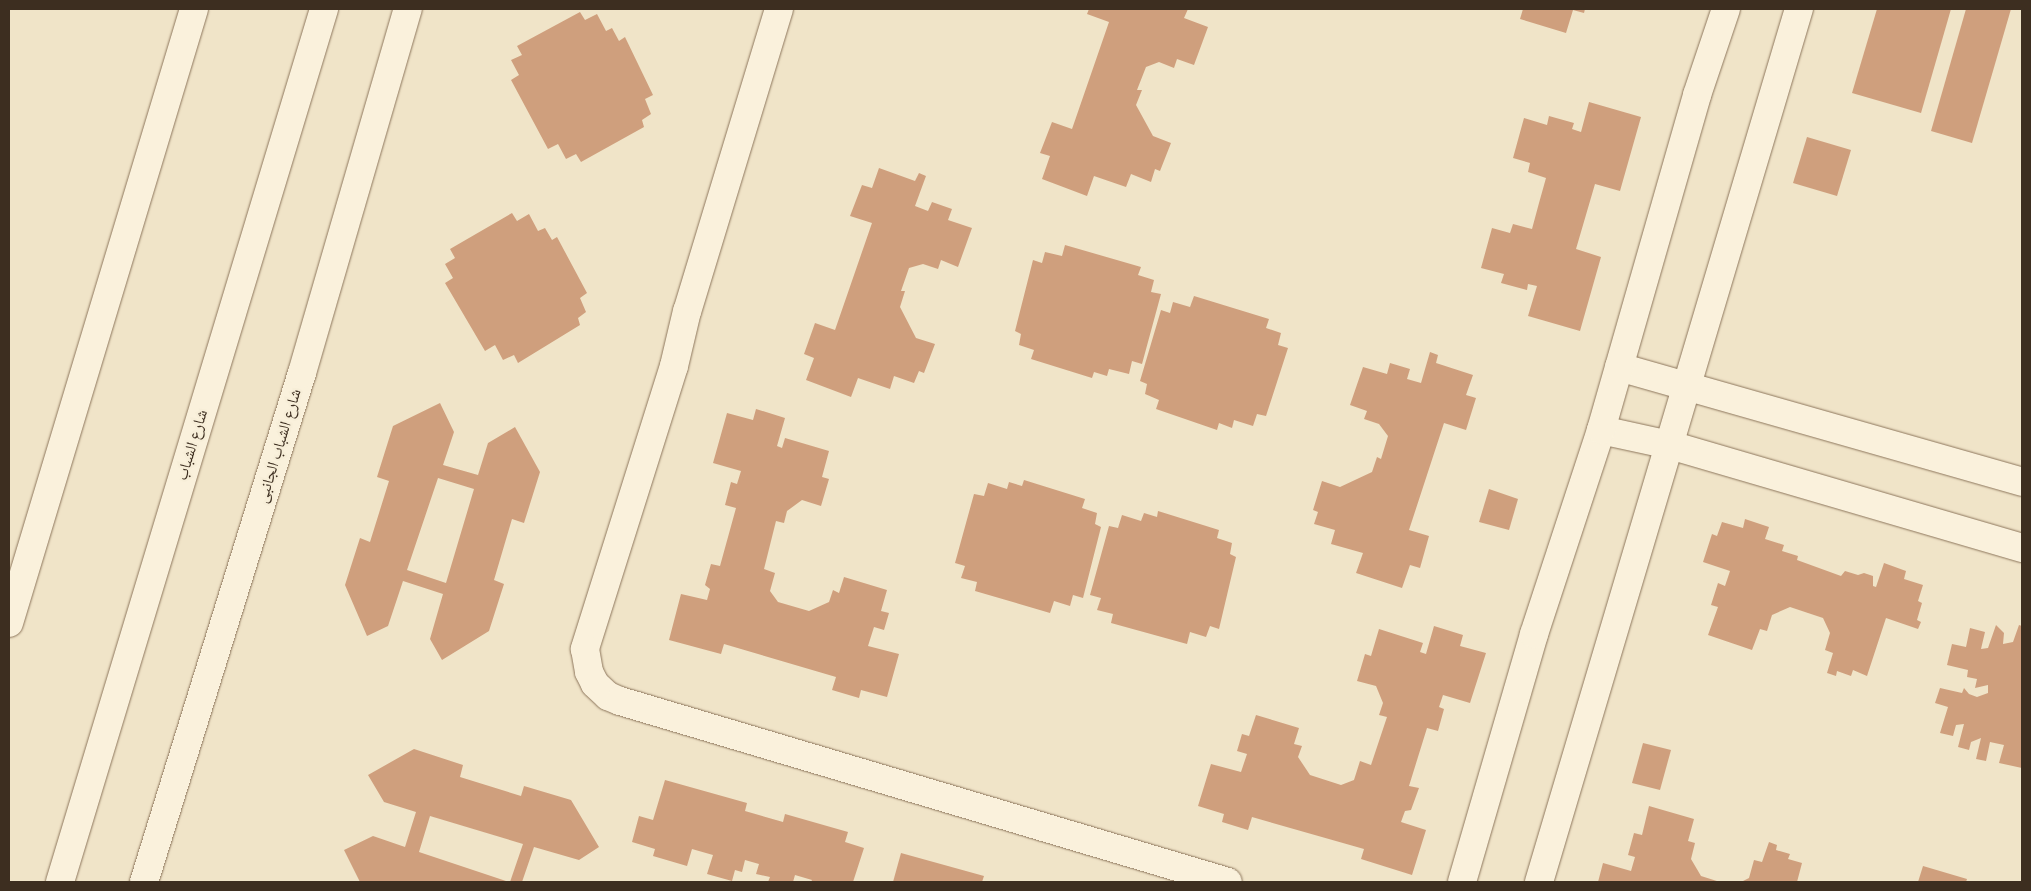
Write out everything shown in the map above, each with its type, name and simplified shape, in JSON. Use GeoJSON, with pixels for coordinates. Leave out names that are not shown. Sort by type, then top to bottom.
{"type":"FeatureCollection","features":[{"type":"Feature","properties":{"kind":"street"},"geometry":{"type":"LineString","coordinates":[[9,623],[194,9]]}},
{"type":"Feature","properties":{"kind":"street","name":"شارع الشباب"},"geometry":{"type":"LineString","coordinates":[[60,882],[324,9]]}},
{"type":"Feature","properties":{"kind":"street","name":"شارع الشباب الجانبى"},"geometry":{"type":"LineString","coordinates":[[144,882],[302,373],[408,9]]}},
{"type":"Feature","properties":{"kind":"street"},"geometry":{"type":"LineString","coordinates":[[779,9],[687,311],[674,366],[585,649],[589,672],[595,684],[608,696],[620,701],[1228,882]]}},
{"type":"Feature","properties":{"kind":"street"},"geometry":{"type":"LineString","coordinates":[[1462,882],[1534,634],[1601,430],[1697,95],[1726,9]]}},
{"type":"Feature","properties":{"kind":"street"},"geometry":{"type":"LineString","coordinates":[[1539,882],[1800,9]]}},
{"type":"Feature","properties":{"kind":"street"},"geometry":{"type":"LineString","coordinates":[[1619,367],[2022,482]]}},
{"type":"Feature","properties":{"kind":"street"},"geometry":{"type":"LineString","coordinates":[[1601,430],[1670,445],[2022,548]]}},
{"type":"Feature","properties":{"kind":"building"},"geometry":{"type":"Polygon","coordinates":[[[1089,9],[1188,9],[1184,18],[1208,27],[1194,65],[1177,59],[1174,68],[1159,62],[1146,67],[1137,90],[1142,90],[1136,105],[1153,136],[1171,143],[1160,171],[1155,169],[1151,182],[1131,174],[1126,187],[1094,176],[1087,196],[1042,179],[1050,156],[1040,153],[1052,122],[1072,129],[1109,22],[1087,14],[1089,9]]]}},
{"type":"Feature","properties":{"kind":"building"},"geometry":{"type":"Polygon","coordinates":[[[1523,9],[1585,9],[1584,13],[1573,10],[1566,33],[1520,19],[1523,9]]]}},
{"type":"Feature","properties":{"kind":"building"},"geometry":{"type":"Polygon","coordinates":[[[1877,9],[1951,9],[1921,113],[1852,93],[1877,9]]]}},
{"type":"Feature","properties":{"kind":"building"},"geometry":{"type":"Polygon","coordinates":[[[1966,9],[2011,9],[1972,143],[1931,131],[1966,9]]]}},
{"type":"Feature","properties":{"kind":"building"},"geometry":{"type":"Polygon","coordinates":[[[580,12],[585,20],[597,14],[606,31],[612,28],[619,41],[625,37],[653,95],[645,99],[651,114],[642,120],[644,127],[581,162],[576,154],[566,159],[558,144],[548,149],[511,80],[519,75],[511,60],[522,55],[517,46],[580,12]]]}},
{"type":"Feature","properties":{"kind":"building"},"geometry":{"type":"Polygon","coordinates":[[[1589,102],[1641,117],[1620,191],[1595,184],[1576,249],[1601,257],[1580,331],[1528,316],[1537,286],[1528,284],[1527,290],[1501,283],[1504,274],[1481,268],[1492,228],[1510,233],[1513,224],[1532,229],[1546,178],[1528,172],[1530,163],[1513,158],[1524,118],[1547,125],[1549,116],[1574,123],[1572,129],[1581,132],[1589,102]]]}},
{"type":"Feature","properties":{"kind":"building"},"geometry":{"type":"Polygon","coordinates":[[[1807,137],[1851,150],[1837,196],[1793,183],[1807,137]]]}},
{"type":"Feature","properties":{"kind":"building"},"geometry":{"type":"Polygon","coordinates":[[[879,168],[915,181],[919,173],[926,176],[915,206],[928,211],[932,202],[952,209],[948,220],[972,228],[958,267],[941,260],[938,269],[923,264],[909,268],[901,291],[905,291],[900,307],[916,338],[935,344],[924,373],[919,371],[914,383],[894,376],[890,389],[858,378],[851,397],[806,380],[814,358],[804,354],[815,323],[835,330],[872,223],[850,216],[862,185],[872,188],[879,168]]]}},
{"type":"Feature","properties":{"kind":"building"},"geometry":{"type":"Polygon","coordinates":[[[512,213],[517,221],[529,214],[538,231],[545,228],[552,240],[557,237],[587,293],[580,298],[586,312],[578,318],[580,325],[518,363],[514,355],[503,360],[495,345],[485,351],[445,283],[453,278],[445,264],[455,258],[450,249],[512,213]]]}},
{"type":"Feature","properties":{"kind":"building"},"geometry":{"type":"Polygon","coordinates":[[[1065,245],[1141,267],[1138,275],[1154,280],[1151,292],[1161,294],[1142,364],[1132,361],[1129,374],[1109,369],[1107,376],[1094,372],[1092,378],[1031,359],[1034,350],[1019,345],[1021,334],[1015,331],[1033,260],[1042,263],[1045,252],[1062,256],[1065,245]]]}},
{"type":"Feature","properties":{"kind":"building"},"geometry":{"type":"Polygon","coordinates":[[[1194,296],[1269,319],[1266,328],[1281,333],[1278,345],[1288,348],[1266,416],[1257,414],[1253,426],[1234,420],[1232,428],[1219,423],[1217,430],[1156,409],[1159,400],[1145,394],[1147,384],[1140,381],[1161,310],[1170,313],[1173,302],[1190,307],[1194,296]]]}},
{"type":"Feature","properties":{"kind":"building"},"geometry":{"type":"Polygon","coordinates":[[[1430,352],[1438,355],[1436,363],[1473,375],[1466,395],[1476,398],[1466,430],[1444,423],[1409,530],[1429,536],[1420,568],[1410,565],[1402,588],[1356,573],[1363,553],[1331,544],[1335,530],[1314,524],[1318,512],[1313,510],[1322,481],[1340,487],[1372,472],[1377,457],[1381,459],[1388,436],[1379,424],[1364,419],[1367,411],[1350,405],[1363,367],[1387,374],[1390,363],[1410,369],[1407,379],[1421,383],[1430,352]]]}},
{"type":"Feature","properties":{"kind":"building"},"geometry":{"type":"Polygon","coordinates":[[[440,403],[454,432],[443,465],[478,475],[488,443],[515,427],[540,472],[524,523],[512,519],[494,580],[504,584],[489,631],[442,660],[430,639],[443,594],[403,581],[388,626],[367,636],[345,585],[360,538],[370,542],[389,481],[377,477],[393,426],[440,403]],[[438,478],[407,570],[446,583],[474,489],[438,478]]]}},
{"type":"Feature","properties":{"kind":"building"},"geometry":{"type":"Polygon","coordinates":[[[756,409],[785,418],[777,446],[782,448],[785,438],[829,451],[822,477],[829,479],[821,506],[802,500],[787,511],[784,523],[776,521],[764,569],[775,573],[770,591],[778,602],[809,611],[829,602],[833,590],[839,593],[844,577],[887,590],[881,611],[889,613],[884,630],[874,627],[868,646],[899,654],[887,697],[861,690],[859,698],[832,690],[836,677],[724,644],[721,654],[669,640],[681,594],[707,600],[710,589],[705,585],[711,564],[720,566],[736,508],[725,505],[731,482],[737,484],[741,471],[713,463],[727,413],[753,420],[756,409]]]}},
{"type":"Feature","properties":{"kind":"building"},"geometry":{"type":"Polygon","coordinates":[[[1024,480],[1085,499],[1082,508],[1097,513],[1095,524],[1101,527],[1083,598],[1073,595],[1070,606],[1054,601],[1050,613],[975,591],[977,582],[961,578],[965,566],[955,563],[974,494],[984,496],[988,483],[1007,489],[1009,482],[1022,486],[1024,480]]]}},
{"type":"Feature","properties":{"kind":"building"},"geometry":{"type":"Polygon","coordinates":[[[1489,489],[1518,499],[1509,530],[1479,522],[1489,489]]]}},
{"type":"Feature","properties":{"kind":"building"},"geometry":{"type":"Polygon","coordinates":[[[1158,511],[1219,530],[1217,538],[1232,543],[1230,554],[1236,557],[1219,629],[1210,626],[1206,637],[1190,632],[1187,644],[1111,623],[1113,614],[1097,610],[1101,598],[1090,595],[1109,526],[1118,528],[1122,515],[1141,521],[1144,513],[1157,517],[1158,511]]]}},
{"type":"Feature","properties":{"kind":"building"},"geometry":{"type":"Polygon","coordinates":[[[1745,519],[1769,527],[1765,539],[1784,545],[1782,551],[1798,556],[1797,560],[1841,576],[1845,571],[1858,575],[1864,573],[1873,576],[1873,586],[1876,587],[1884,563],[1906,571],[1904,579],[1923,585],[1918,601],[1922,603],[1917,620],[1921,622],[1918,629],[1886,618],[1867,676],[1853,670],[1851,676],[1837,671],[1836,676],[1827,673],[1833,653],[1825,650],[1830,633],[1823,618],[1790,607],[1772,615],[1767,631],[1760,629],[1752,650],[1708,635],[1718,607],[1711,605],[1718,583],[1725,586],[1730,571],[1703,562],[1712,534],[1717,536],[1722,522],[1743,528],[1745,519]]]}},
{"type":"Feature","properties":{"kind":"building"},"geometry":{"type":"Polygon","coordinates":[[[1996,625],[2004,633],[2003,644],[2013,642],[2019,625],[2022,626],[2022,768],[1999,763],[2004,745],[1990,742],[1986,761],[1976,759],[1981,738],[1971,742],[1969,750],[1958,747],[1964,724],[1956,725],[1953,736],[1940,733],[1948,707],[1935,703],[1940,688],[1962,693],[1964,688],[1969,694],[1977,697],[1988,693],[1988,685],[1975,688],[1977,679],[1967,677],[1968,670],[1947,665],[1952,644],[1966,647],[1970,628],[1985,632],[1981,649],[1988,648],[1996,625]]]}},
{"type":"Feature","properties":{"kind":"building"},"geometry":{"type":"Polygon","coordinates":[[[1434,626],[1463,635],[1460,646],[1486,653],[1470,703],[1443,695],[1439,707],[1444,709],[1438,731],[1427,728],[1409,786],[1419,788],[1411,810],[1405,811],[1401,822],[1426,830],[1412,875],[1361,859],[1364,849],[1252,817],[1248,830],[1222,822],[1224,814],[1198,806],[1211,764],[1241,772],[1247,754],[1237,751],[1242,734],[1249,736],[1256,715],[1299,728],[1294,744],[1302,746],[1298,757],[1310,775],[1341,785],[1354,780],[1360,761],[1371,765],[1387,717],[1379,715],[1383,703],[1376,686],[1357,681],[1365,654],[1371,656],[1379,629],[1423,643],[1420,652],[1426,654],[1434,626]]]}},
{"type":"Feature","properties":{"kind":"building"},"geometry":{"type":"Polygon","coordinates":[[[1643,743],[1671,750],[1660,790],[1632,783],[1643,743]]]}},
{"type":"Feature","properties":{"kind":"building"},"geometry":{"type":"Polygon","coordinates":[[[414,749],[463,765],[460,777],[521,796],[524,786],[571,800],[599,847],[579,860],[534,847],[522,882],[510,882],[523,844],[430,816],[419,852],[509,882],[360,882],[344,850],[373,836],[405,847],[416,812],[384,802],[368,775],[414,749]]]}},
{"type":"Feature","properties":{"kind":"building"},"geometry":{"type":"Polygon","coordinates":[[[665,780],[747,803],[745,811],[783,822],[785,814],[848,832],[845,842],[864,848],[853,882],[811,882],[812,880],[795,875],[793,882],[768,882],[770,877],[756,874],[759,864],[745,860],[742,872],[735,870],[732,881],[707,874],[713,855],[692,849],[687,866],[653,856],[655,849],[632,842],[639,816],[653,820],[665,780]]]}},
{"type":"Feature","properties":{"kind":"building"},"geometry":{"type":"Polygon","coordinates":[[[1649,806],[1694,819],[1688,841],[1695,843],[1691,859],[1701,876],[1720,882],[1598,882],[1603,863],[1631,871],[1635,857],[1628,855],[1634,833],[1642,835],[1649,806]]]}},
{"type":"Feature","properties":{"kind":"building"},"geometry":{"type":"Polygon","coordinates":[[[1769,842],[1777,845],[1776,850],[1790,854],[1788,859],[1802,863],[1797,882],[1741,882],[1749,878],[1754,860],[1762,862],[1769,842]]]}},
{"type":"Feature","properties":{"kind":"building"},"geometry":{"type":"Polygon","coordinates":[[[901,853],[984,876],[982,882],[893,882],[901,853]]]}},
{"type":"Feature","properties":{"kind":"building"},"geometry":{"type":"Polygon","coordinates":[[[1923,866],[1967,879],[1966,882],[1918,882],[1923,866]]]}}]}
